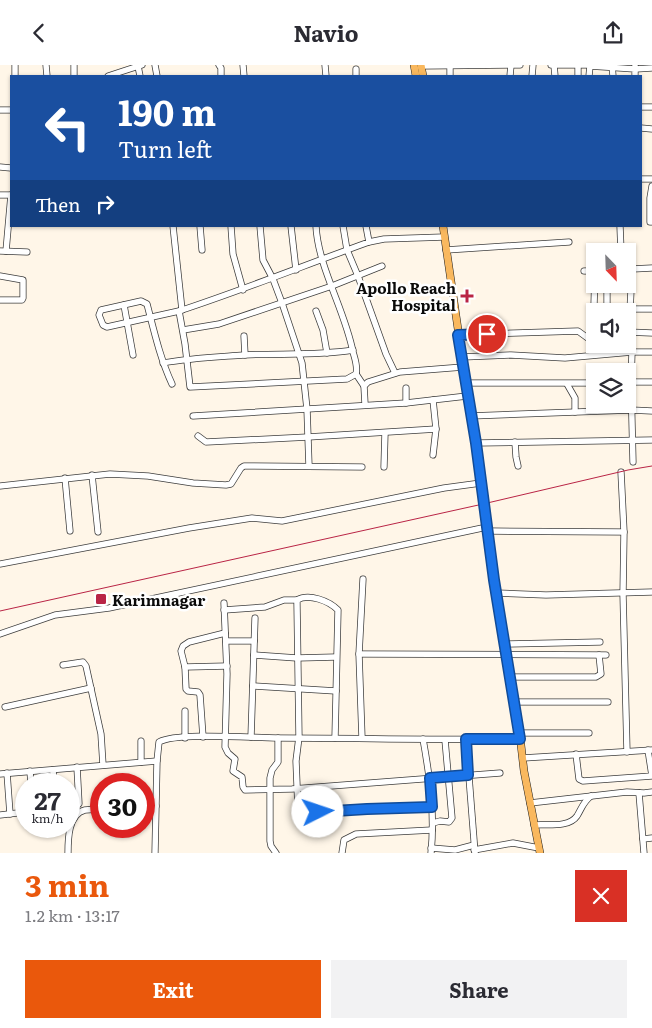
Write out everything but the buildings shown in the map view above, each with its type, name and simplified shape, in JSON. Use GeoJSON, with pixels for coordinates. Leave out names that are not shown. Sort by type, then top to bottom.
{"type":"FeatureCollection","features":[{"type":"Feature","properties":{"kind":"main road"},"geometry":{"type":"LineString","coordinates":[[442,227],[510,677],[530,803],[540,851]]}},
{"type":"Feature","properties":{"kind":"street"},"geometry":{"type":"LineString","coordinates":[[419,65],[520,65]]}},
{"type":"Feature","properties":{"kind":"street"},"geometry":{"type":"LineString","coordinates":[[553,65],[652,68]]}},
{"type":"Feature","properties":{"kind":"street"},"geometry":{"type":"LineString","coordinates":[[111,75],[140,66]]}},
{"type":"Feature","properties":{"kind":"street"},"geometry":{"type":"LineString","coordinates":[[356,69],[356,75]]}},
{"type":"Feature","properties":{"kind":"street"},"geometry":{"type":"LineString","coordinates":[[652,187],[650,198],[650,222],[652,222]]}},
{"type":"Feature","properties":{"kind":"street"},"geometry":{"type":"LineString","coordinates":[[642,198],[650,198]]}},
{"type":"Feature","properties":{"kind":"street"},"geometry":{"type":"LineString","coordinates":[[10,222],[3,251],[27,252]]}},
{"type":"Feature","properties":{"kind":"street"},"geometry":{"type":"LineString","coordinates":[[173,227],[188,383],[191,388],[347,379],[356,374]]}},
{"type":"Feature","properties":{"kind":"street"},"geometry":{"type":"LineString","coordinates":[[200,227],[202,250]]}},
{"type":"Feature","properties":{"kind":"street"},"geometry":{"type":"LineString","coordinates":[[231,227],[233,254],[243,290]]}},
{"type":"Feature","properties":{"kind":"street"},"geometry":{"type":"LineString","coordinates":[[260,227],[263,260],[273,279],[300,355],[307,409],[309,466]]}},
{"type":"Feature","properties":{"kind":"street"},"geometry":{"type":"LineString","coordinates":[[291,227],[296,270]]}},
{"type":"Feature","properties":{"kind":"street"},"geometry":{"type":"LineString","coordinates":[[316,227],[322,259],[353,350],[357,369],[356,374],[364,386],[365,404]]}},
{"type":"Feature","properties":{"kind":"street"},"geometry":{"type":"LineString","coordinates":[[343,227],[347,250],[395,373]]}},
{"type":"Feature","properties":{"kind":"street"},"geometry":{"type":"LineString","coordinates":[[366,227],[368,242]]}},
{"type":"Feature","properties":{"kind":"street"},"geometry":{"type":"LineString","coordinates":[[620,227],[621,243]]}},
{"type":"Feature","properties":{"kind":"street"},"geometry":{"type":"LineString","coordinates":[[172,383],[163,363],[150,318],[147,304],[144,301],[102,309],[99,315],[104,326],[150,318],[243,290],[368,242],[384,239],[444,237]]}},
{"type":"Feature","properties":{"kind":"street"},"geometry":{"type":"LineString","coordinates":[[446,250],[569,241]]}},
{"type":"Feature","properties":{"kind":"street"},"geometry":{"type":"LineString","coordinates":[[183,330],[219,324],[382,266]]}},
{"type":"Feature","properties":{"kind":"street"},"geometry":{"type":"LineString","coordinates":[[636,269],[652,268]]}},
{"type":"Feature","properties":{"kind":"street"},"geometry":{"type":"LineString","coordinates":[[0,276],[20,278],[24,283],[22,301],[0,300]]}},
{"type":"Feature","properties":{"kind":"street"},"geometry":{"type":"LineString","coordinates":[[124,305],[133,355]]}},
{"type":"Feature","properties":{"kind":"street"},"geometry":{"type":"LineString","coordinates":[[636,309],[652,309]]}},
{"type":"Feature","properties":{"kind":"street"},"geometry":{"type":"LineString","coordinates":[[316,311],[327,353]]}},
{"type":"Feature","properties":{"kind":"street"},"geometry":{"type":"LineString","coordinates":[[458,335],[578,331],[586,337]]}},
{"type":"Feature","properties":{"kind":"street"},"geometry":{"type":"LineString","coordinates":[[636,332],[652,333]]}},
{"type":"Feature","properties":{"kind":"street"},"geometry":{"type":"LineString","coordinates":[[244,336],[245,355]]}},
{"type":"Feature","properties":{"kind":"street"},"geometry":{"type":"LineString","coordinates":[[163,363],[186,359],[245,355],[300,355],[353,350]]}},
{"type":"Feature","properties":{"kind":"street"},"geometry":{"type":"LineString","coordinates":[[636,352],[652,352]]}},
{"type":"Feature","properties":{"kind":"street"},"geometry":{"type":"LineString","coordinates":[[462,357],[511,355],[565,358],[621,353]]}},
{"type":"Feature","properties":{"kind":"street"},"geometry":{"type":"LineString","coordinates":[[364,386],[368,382],[395,373],[463,367]]}},
{"type":"Feature","properties":{"kind":"street"},"geometry":{"type":"LineString","coordinates":[[636,382],[652,382]]}},
{"type":"Feature","properties":{"kind":"street"},"geometry":{"type":"LineString","coordinates":[[465,383],[586,383]]}},
{"type":"Feature","properties":{"kind":"street"},"geometry":{"type":"LineString","coordinates":[[567,384],[575,398],[575,412]]}},
{"type":"Feature","properties":{"kind":"street"},"geometry":{"type":"LineString","coordinates":[[406,388],[406,403]]}},
{"type":"Feature","properties":{"kind":"street"},"geometry":{"type":"LineString","coordinates":[[192,415],[406,403],[467,396]]}},
{"type":"Feature","properties":{"kind":"street"},"geometry":{"type":"LineString","coordinates":[[433,400],[436,429],[433,455]]}},
{"type":"Feature","properties":{"kind":"street"},"geometry":{"type":"LineString","coordinates":[[636,410],[652,411]]}},
{"type":"Feature","properties":{"kind":"street"},"geometry":{"type":"LineString","coordinates":[[470,416],[586,412]]}},
{"type":"Feature","properties":{"kind":"street"},"geometry":{"type":"LineString","coordinates":[[631,413],[633,462]]}},
{"type":"Feature","properties":{"kind":"street"},"geometry":{"type":"LineString","coordinates":[[198,435],[206,442],[436,429]]}},
{"type":"Feature","properties":{"kind":"street"},"geometry":{"type":"LineString","coordinates":[[384,467],[385,433]]}},
{"type":"Feature","properties":{"kind":"street"},"geometry":{"type":"LineString","coordinates":[[476,443],[652,440]]}},
{"type":"Feature","properties":{"kind":"street"},"geometry":{"type":"LineString","coordinates":[[515,442],[518,466]]}},
{"type":"Feature","properties":{"kind":"street"},"geometry":{"type":"LineString","coordinates":[[0,486],[110,474],[148,476],[193,483],[226,485],[231,484],[244,466],[362,467]]}},
{"type":"Feature","properties":{"kind":"street"},"geometry":{"type":"LineString","coordinates":[[621,473],[624,532],[623,594],[627,752]]}},
{"type":"Feature","properties":{"kind":"street"},"geometry":{"type":"LineString","coordinates":[[92,475],[98,532]]}},
{"type":"Feature","properties":{"kind":"street"},"geometry":{"type":"LineString","coordinates":[[65,478],[70,531]]}},
{"type":"Feature","properties":{"kind":"street"},"geometry":{"type":"LineString","coordinates":[[0,564],[198,526],[252,518],[282,521],[314,516],[444,488],[481,483]]}},
{"type":"Feature","properties":{"kind":"street"},"geometry":{"type":"LineString","coordinates":[[0,634],[55,615],[109,608],[488,529],[624,532]]}},
{"type":"Feature","properties":{"kind":"street"},"geometry":{"type":"LineString","coordinates":[[362,738],[359,654],[364,579]]}},
{"type":"Feature","properties":{"kind":"street"},"geometry":{"type":"LineString","coordinates":[[497,593],[623,594],[652,592]]}},
{"type":"Feature","properties":{"kind":"street"},"geometry":{"type":"LineString","coordinates":[[224,610],[265,607],[284,600],[297,600],[301,597],[323,600],[336,608],[338,613],[335,738]]}},
{"type":"Feature","properties":{"kind":"street"},"geometry":{"type":"LineString","coordinates":[[297,600],[299,637],[297,658],[299,737],[296,761],[298,809],[302,813],[432,807]]}},
{"type":"Feature","properties":{"kind":"street"},"geometry":{"type":"LineString","coordinates":[[224,603],[227,666],[226,750],[235,759],[232,771],[242,777],[244,789],[297,788],[500,773]]}},
{"type":"Feature","properties":{"kind":"street"},"geometry":{"type":"LineString","coordinates":[[251,737],[254,618]]}},
{"type":"Feature","properties":{"kind":"street"},"geometry":{"type":"LineString","coordinates":[[203,737],[200,695],[198,692],[186,689],[185,667],[181,651],[185,644],[225,633]]}},
{"type":"Feature","properties":{"kind":"street"},"geometry":{"type":"LineString","coordinates":[[226,641],[254,641]]}},
{"type":"Feature","properties":{"kind":"street"},"geometry":{"type":"LineString","coordinates":[[505,644],[600,641]]}},
{"type":"Feature","properties":{"kind":"street"},"geometry":{"type":"LineString","coordinates":[[359,654],[603,655],[601,674],[596,677],[510,677]]}},
{"type":"Feature","properties":{"kind":"street"},"geometry":{"type":"LineString","coordinates":[[254,655],[297,658],[336,657]]}},
{"type":"Feature","properties":{"kind":"street"},"geometry":{"type":"LineString","coordinates":[[63,665],[84,662],[101,734],[103,765]]}},
{"type":"Feature","properties":{"kind":"street"},"geometry":{"type":"LineString","coordinates":[[185,667],[227,666]]}},
{"type":"Feature","properties":{"kind":"street"},"geometry":{"type":"LineString","coordinates":[[253,686],[336,691]]}},
{"type":"Feature","properties":{"kind":"street"},"geometry":{"type":"LineString","coordinates":[[5,707],[91,688]]}},
{"type":"Feature","properties":{"kind":"street"},"geometry":{"type":"LineString","coordinates":[[514,701],[608,702]]}},
{"type":"Feature","properties":{"kind":"street"},"geometry":{"type":"LineString","coordinates":[[185,711],[186,738]]}},
{"type":"Feature","properties":{"kind":"street"},"geometry":{"type":"LineString","coordinates":[[155,853],[158,761],[160,742],[166,739],[299,737],[466,739],[589,733]]}},
{"type":"Feature","properties":{"kind":"street"},"geometry":{"type":"LineString","coordinates":[[276,853],[271,847],[270,841],[270,778],[272,770],[278,761],[278,738]]}},
{"type":"Feature","properties":{"kind":"street"},"geometry":{"type":"LineString","coordinates":[[423,739],[430,778],[433,823],[431,850],[474,849],[513,843],[540,851]]}},
{"type":"Feature","properties":{"kind":"street"},"geometry":{"type":"LineString","coordinates":[[433,823],[440,821],[449,822],[452,820],[445,739]]}},
{"type":"Feature","properties":{"kind":"street"},"geometry":{"type":"LineString","coordinates":[[466,739],[474,849]]}},
{"type":"Feature","properties":{"kind":"street"},"geometry":{"type":"LineString","coordinates":[[141,741],[141,762]]}},
{"type":"Feature","properties":{"kind":"street"},"geometry":{"type":"LineString","coordinates":[[523,758],[576,754],[650,750],[652,775],[583,781],[579,779],[576,754]]}},
{"type":"Feature","properties":{"kind":"street"},"geometry":{"type":"LineString","coordinates":[[0,773],[158,761]]}},
{"type":"Feature","properties":{"kind":"street"},"geometry":{"type":"LineString","coordinates":[[78,767],[78,773]]}},
{"type":"Feature","properties":{"kind":"street"},"geometry":{"type":"LineString","coordinates":[[53,769],[53,773]]}},
{"type":"Feature","properties":{"kind":"street"},"geometry":{"type":"LineString","coordinates":[[7,773],[10,814]]}},
{"type":"Feature","properties":{"kind":"street"},"geometry":{"type":"LineString","coordinates":[[530,803],[593,795],[652,792]]}},
{"type":"Feature","properties":{"kind":"street"},"geometry":{"type":"LineString","coordinates":[[638,793],[644,853]]}},
{"type":"Feature","properties":{"kind":"street"},"geometry":{"type":"LineString","coordinates":[[534,825],[570,822],[577,816],[585,801],[593,795]]}},
{"type":"Feature","properties":{"kind":"street"},"geometry":{"type":"LineString","coordinates":[[68,853],[71,825],[78,813],[90,810]]}},
{"type":"Feature","properties":{"kind":"street"},"geometry":{"type":"LineString","coordinates":[[0,815],[15,813]]}},
{"type":"Feature","properties":{"kind":"street"},"geometry":{"type":"LineString","coordinates":[[342,853],[344,840],[356,834],[432,830]]}},
{"type":"Feature","properties":{"kind":"street"},"geometry":{"type":"LineString","coordinates":[[643,839],[652,838]]}},
{"type":"Feature","properties":{"kind":"railway"},"geometry":{"type":"LineString","coordinates":[[0,611],[652,466]]}},
{"type":"Feature","properties":{"kind":"place","name":"Apollo Reach Hospital"},"geometry":{"type":"Point","coordinates":[467,296]}},
{"type":"Feature","properties":{"kind":"place","name":"Karimnagar"},"geometry":{"type":"Point","coordinates":[101,599]}},
{"type":"Feature","properties":{"kind":"route"},"geometry":{"type":"LineString","coordinates":[[318,812],[432,807],[430,778],[468,775],[466,739],[520,739],[494,580],[476,443],[458,335],[487,334]]}}]}
